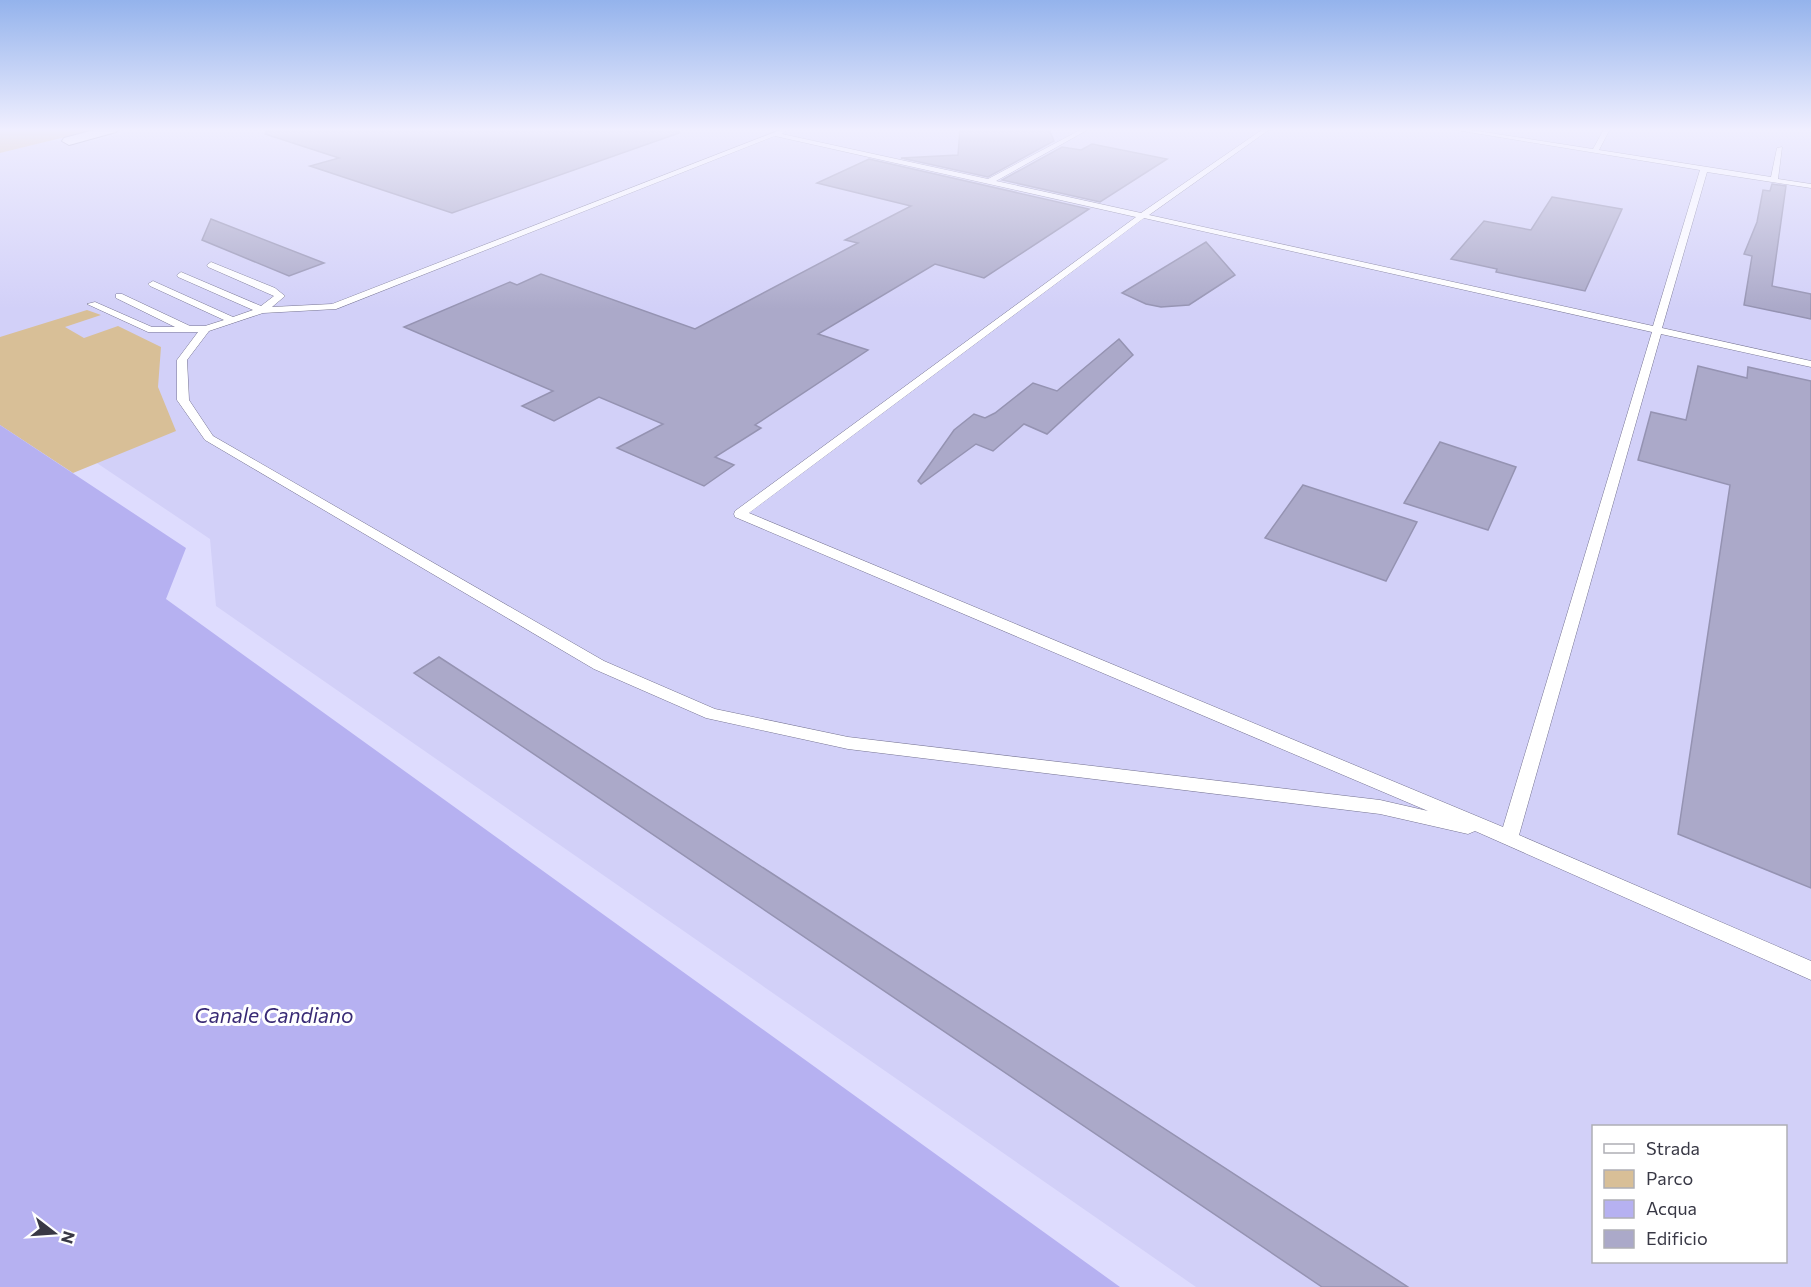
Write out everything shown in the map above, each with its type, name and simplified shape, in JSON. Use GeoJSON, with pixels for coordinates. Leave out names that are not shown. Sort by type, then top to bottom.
{"type":"FeatureCollection","features":[{"type":"Feature","properties":{"kind":"lane"},"geometry":{"type":"LineString","coordinates":[[92,304],[151,330],[206,329],[262,310],[333,307],[634,189]]}},
{"type":"Feature","properties":{"kind":"lane"},"geometry":{"type":"LineString","coordinates":[[1021,189],[1811,364]]}},
{"type":"Feature","properties":{"kind":"lane"},"geometry":{"type":"LineString","coordinates":[[1181,189],[740,514],[1509,837],[1811,971]]}},
{"type":"Feature","properties":{"kind":"lane"},"geometry":{"type":"LineString","coordinates":[[1509,837],[1698,189]]}},
{"type":"Feature","properties":{"kind":"lane"},"geometry":{"type":"LineString","coordinates":[[211,265],[272,290],[280,296],[262,310]]}},
{"type":"Feature","properties":{"kind":"lane"},"geometry":{"type":"LineString","coordinates":[[181,275],[262,310]]}},
{"type":"Feature","properties":{"kind":"lane"},"geometry":{"type":"LineString","coordinates":[[153,284],[233,320]]}},
{"type":"Feature","properties":{"kind":"lane"},"geometry":{"type":"LineString","coordinates":[[118,296],[189,329]]}},
{"type":"Feature","properties":{"kind":"lane"},"geometry":{"type":"LineString","coordinates":[[206,329],[182,360],[183,400],[209,438],[599,665],[712,714],[848,743],[1380,807],[1509,837]]}},
{"type":"Feature","properties":{"kind":"shaded area"},"geometry":{"type":"Polygon","coordinates":[[[0,189],[1811,189],[1811,1287],[1196,1287],[216,606],[210,539],[0,398],[0,189]]]}},
{"type":"Feature","properties":{"kind":"green space"},"geometry":{"type":"Polygon","coordinates":[[[87,310],[101,315],[65,327],[84,338],[118,326],[161,347],[158,387],[176,431],[73,473],[0,425],[0,337],[87,310]]]}},
{"type":"Feature","properties":{"kind":"water","name":"Canale Candiano"},"geometry":{"type":"Polygon","coordinates":[[[0,425],[186,548],[166,599],[1120,1287],[0,1287],[0,425]]]}},
{"type":"Feature","properties":{"kind":"building"},"geometry":{"type":"Polygon","coordinates":[[[380,189],[520,189],[452,213],[380,189]]]}},
{"type":"Feature","properties":{"kind":"building"},"geometry":{"type":"Polygon","coordinates":[[[842,189],[1001,189],[1089,209],[984,278],[935,264],[818,334],[868,350],[755,425],[761,428],[715,457],[734,465],[704,486],[617,448],[663,424],[599,397],[554,421],[522,406],[553,391],[404,327],[510,282],[517,285],[541,274],[695,329],[858,243],[845,240],[911,206],[842,189]]]}},
{"type":"Feature","properties":{"kind":"building"},"geometry":{"type":"Polygon","coordinates":[[[1042,189],[1120,189],[1100,202],[1042,189]]]}},
{"type":"Feature","properties":{"kind":"building"},"geometry":{"type":"Polygon","coordinates":[[[1771,189],[1786,189],[1772,286],[1811,294],[1811,319],[1744,305],[1752,256],[1744,254],[1757,222],[1763,190],[1770,191],[1771,189]]]}},
{"type":"Feature","properties":{"kind":"building"},"geometry":{"type":"Polygon","coordinates":[[[1552,197],[1622,209],[1585,291],[1496,272],[1497,269],[1451,259],[1484,221],[1531,230],[1552,197]]]}},
{"type":"Feature","properties":{"kind":"building"},"geometry":{"type":"Polygon","coordinates":[[[211,219],[324,263],[289,276],[202,240],[211,219]]]}},
{"type":"Feature","properties":{"kind":"building"},"geometry":{"type":"Polygon","coordinates":[[[1206,242],[1235,275],[1189,305],[1161,307],[1146,304],[1122,293],[1206,242]]]}},
{"type":"Feature","properties":{"kind":"building"},"geometry":{"type":"Polygon","coordinates":[[[1119,339],[1133,355],[1047,434],[1024,424],[993,451],[976,444],[921,484],[918,481],[954,430],[974,414],[985,418],[995,413],[1033,383],[1057,391],[1119,339]]]}},
{"type":"Feature","properties":{"kind":"building"},"geometry":{"type":"Polygon","coordinates":[[[1698,366],[1747,378],[1748,367],[1811,381],[1811,888],[1678,834],[1730,485],[1638,460],[1651,412],[1686,420],[1698,366]]]}},
{"type":"Feature","properties":{"kind":"building"},"geometry":{"type":"Polygon","coordinates":[[[1440,442],[1516,467],[1488,530],[1404,503],[1440,442]]]}},
{"type":"Feature","properties":{"kind":"building"},"geometry":{"type":"Polygon","coordinates":[[[1303,485],[1417,522],[1386,581],[1265,538],[1303,485]]]}},
{"type":"Feature","properties":{"kind":"building"},"geometry":{"type":"Polygon","coordinates":[[[439,657],[1408,1287],[1322,1287],[414,673],[439,657]]]}}]}
